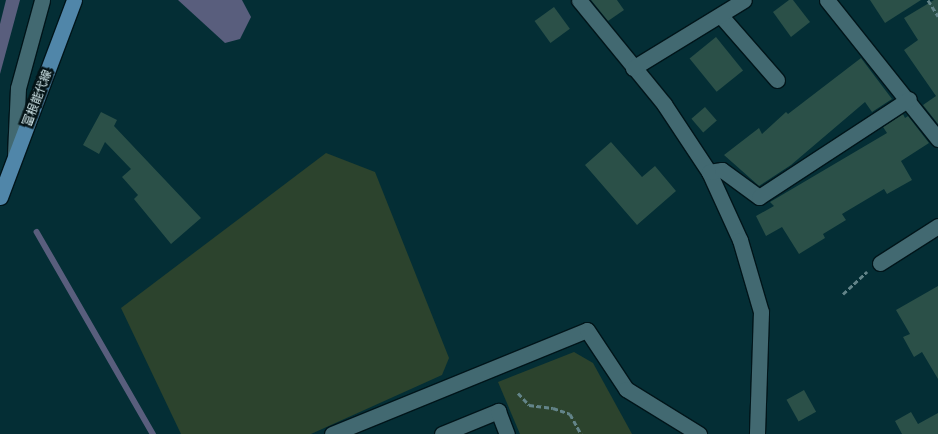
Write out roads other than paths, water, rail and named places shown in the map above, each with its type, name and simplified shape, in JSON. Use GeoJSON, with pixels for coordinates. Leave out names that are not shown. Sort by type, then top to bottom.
{"type":"FeatureCollection","features":[{"type":"Feature","properties":{"kind":"main road","name":"富根能代線"},"geometry":{"type":"LineString","coordinates":[[0,196],[74,0]]}},
{"type":"Feature","properties":{"kind":"street"},"geometry":{"type":"LineString","coordinates":[[15,155],[18,88],[42,0]]}},
{"type":"Feature","properties":{"kind":"street"},"geometry":{"type":"LineString","coordinates":[[579,0],[664,104],[709,172],[740,240],[761,312],[757,434]]}},
{"type":"Feature","properties":{"kind":"street"},"geometry":{"type":"LineString","coordinates":[[633,68],[744,0]]}},
{"type":"Feature","properties":{"kind":"street"},"geometry":{"type":"LineString","coordinates":[[829,1],[938,139]]}},
{"type":"Feature","properties":{"kind":"street"},"geometry":{"type":"LineString","coordinates":[[720,16],[777,80]]}},
{"type":"Feature","properties":{"kind":"street"},"geometry":{"type":"LineString","coordinates":[[709,172],[722,170],[759,197],[908,99]]}},
{"type":"Feature","properties":{"kind":"street"},"geometry":{"type":"LineString","coordinates":[[880,263],[938,226]]}},
{"type":"Feature","properties":{"kind":"street"},"geometry":{"type":"LineString","coordinates":[[332,434],[588,330],[626,389],[699,434]]}},
{"type":"Feature","properties":{"kind":"street"},"geometry":{"type":"LineString","coordinates":[[442,434],[498,411],[507,434]]}},
{"type":"Feature","properties":{"kind":"water"},"geometry":{"type":"Polygon","coordinates":[[[6,0],[20,0],[0,74],[0,24],[6,0]]]}},
{"type":"Feature","properties":{"kind":"water"},"geometry":{"type":"Polygon","coordinates":[[[178,0],[242,0],[251,17],[240,39],[225,43],[178,0]]]}},
{"type":"Feature","properties":{"kind":"waterway"},"geometry":{"type":"LineString","coordinates":[[37,232],[153,434]]}}]}
